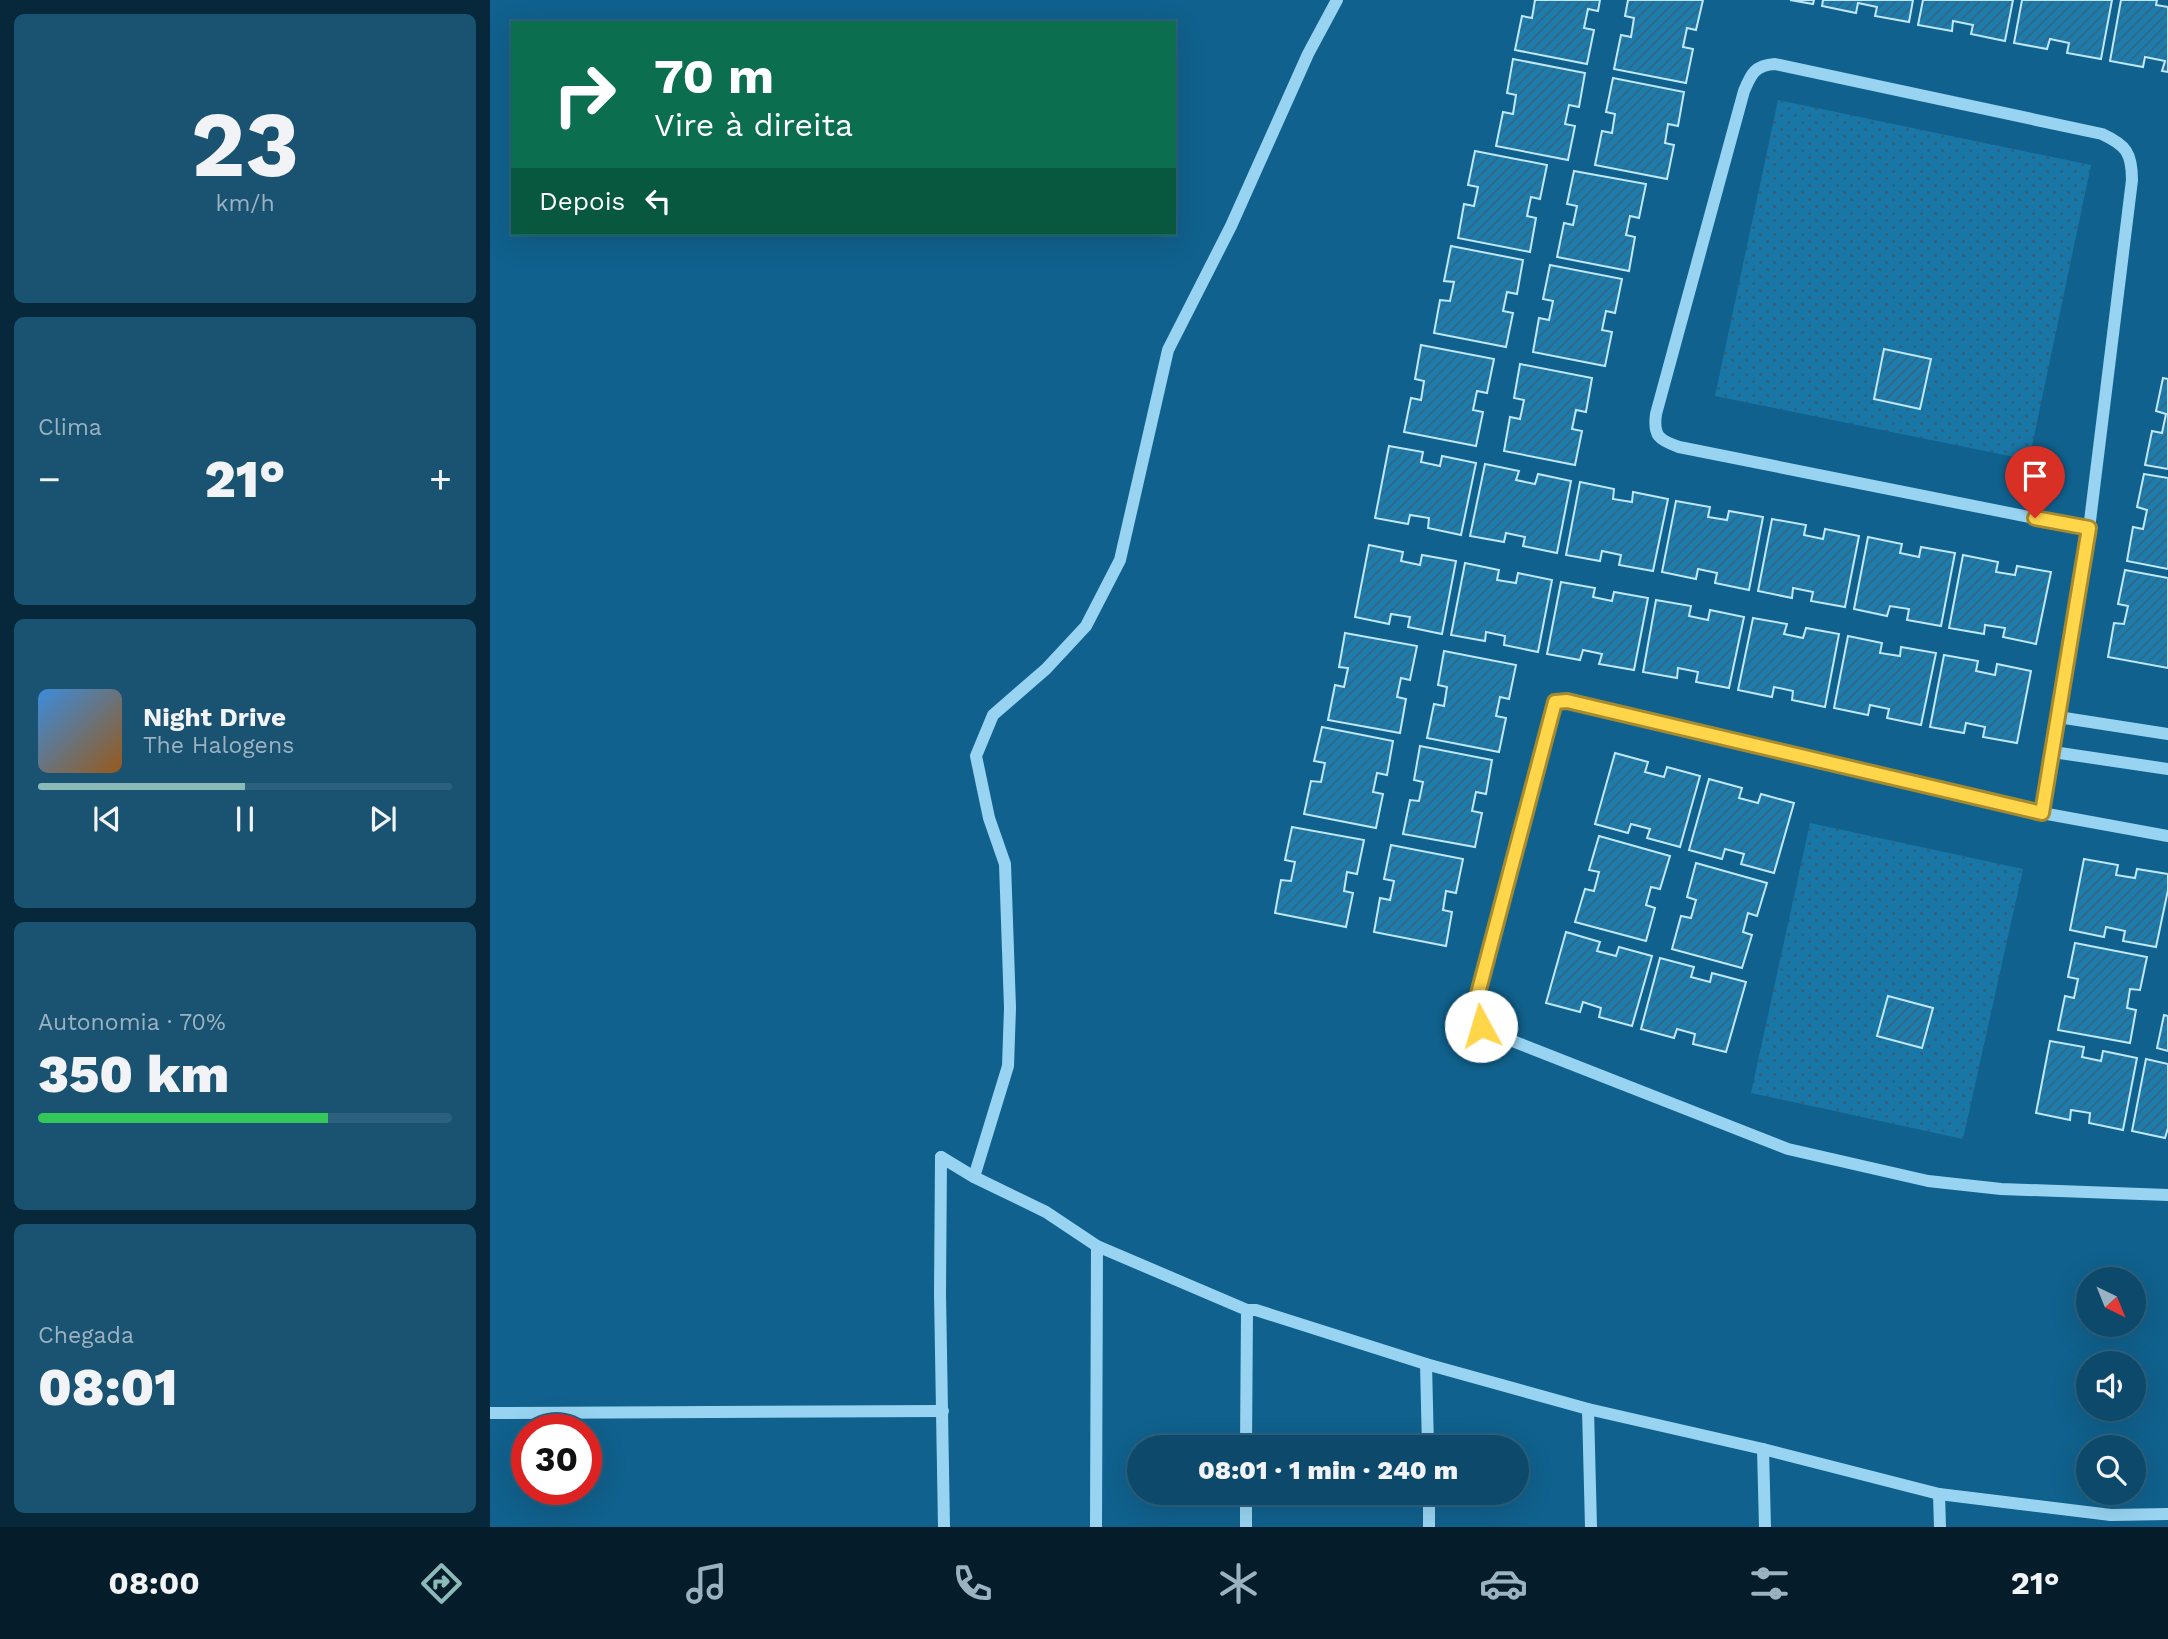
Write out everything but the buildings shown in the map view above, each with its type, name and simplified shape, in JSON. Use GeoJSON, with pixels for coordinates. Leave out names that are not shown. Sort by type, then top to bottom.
{"type":"FeatureCollection","features":[{"type":"Feature","properties":{"kind":"street"},"geometry":{"type":"LineString","coordinates":[[974,1177],[1008,1066],[1010,1008],[1005,864],[989,818],[976,756],[993,715],[1046,669],[1086,626],[1120,560],[1168,350],[1231,226],[1308,54],[1337,0]]}},
{"type":"Feature","properties":{"kind":"street"},"geometry":{"type":"LineString","coordinates":[[2042,813],[2089,528],[2132,180],[2132,164],[2127,150],[2116,140],[2088,131],[1775,64],[1756,69],[1744,91],[1656,414],[1657,435],[1665,442],[1679,447],[2089,528]]}},
{"type":"Feature","properties":{"kind":"street"},"geometry":{"type":"LineString","coordinates":[[2168,836],[2042,813],[1567,701],[1555,702],[1475,1005],[1475,1020],[1487,1031],[1788,1149],[1928,1181],[2001,1189],[2168,1195]]}},
{"type":"Feature","properties":{"kind":"street"},"geometry":{"type":"LineString","coordinates":[[2058,717],[2168,734]]}},
{"type":"Feature","properties":{"kind":"street"},"geometry":{"type":"LineString","coordinates":[[2053,752],[2168,769]]}},
{"type":"Feature","properties":{"kind":"street"},"geometry":{"type":"LineString","coordinates":[[944,1527],[940,1294],[941,1157],[974,1177],[1046,1212],[1097,1246],[1247,1310],[1256,1310],[1426,1364],[1588,1409],[1763,1449],[1939,1494],[2112,1521],[2168,1514]]}},
{"type":"Feature","properties":{"kind":"street"},"geometry":{"type":"LineString","coordinates":[[1096,1527],[1097,1246]]}},
{"type":"Feature","properties":{"kind":"street"},"geometry":{"type":"LineString","coordinates":[[1246,1435],[1247,1310]]}},
{"type":"Feature","properties":{"kind":"street"},"geometry":{"type":"LineString","coordinates":[[1426,1364],[1428,1435]]}},
{"type":"Feature","properties":{"kind":"street"},"geometry":{"type":"LineString","coordinates":[[1588,1409],[1591,1527]]}},
{"type":"Feature","properties":{"kind":"street"},"geometry":{"type":"LineString","coordinates":[[490,1412],[943,1411]]}},
{"type":"Feature","properties":{"kind":"street"},"geometry":{"type":"LineString","coordinates":[[1763,1449],[1765,1527]]}},
{"type":"Feature","properties":{"kind":"street"},"geometry":{"type":"LineString","coordinates":[[1939,1494],[1940,1527]]}},
{"type":"Feature","properties":{"kind":"street"},"geometry":{"type":"LineString","coordinates":[[1246,1505],[1246,1527]]}},
{"type":"Feature","properties":{"kind":"street"},"geometry":{"type":"LineString","coordinates":[[1429,1505],[1429,1527]]}},
{"type":"Feature","properties":{"kind":"shaded area"},"geometry":{"type":"Polygon","coordinates":[[[1778,100],[2091,165],[2029,460],[1715,396],[1778,100]]]}},
{"type":"Feature","properties":{"kind":"shaded area"},"geometry":{"type":"Polygon","coordinates":[[[1810,823],[2023,869],[1963,1139],[1751,1093],[1810,823]]]}},
{"type":"Feature","properties":{"kind":"route"},"geometry":{"type":"LineString","coordinates":[[1481,1026],[1475,1020],[1475,1005],[1555,702],[1567,701],[2042,813],[2089,528],[2035,518]]}}]}
